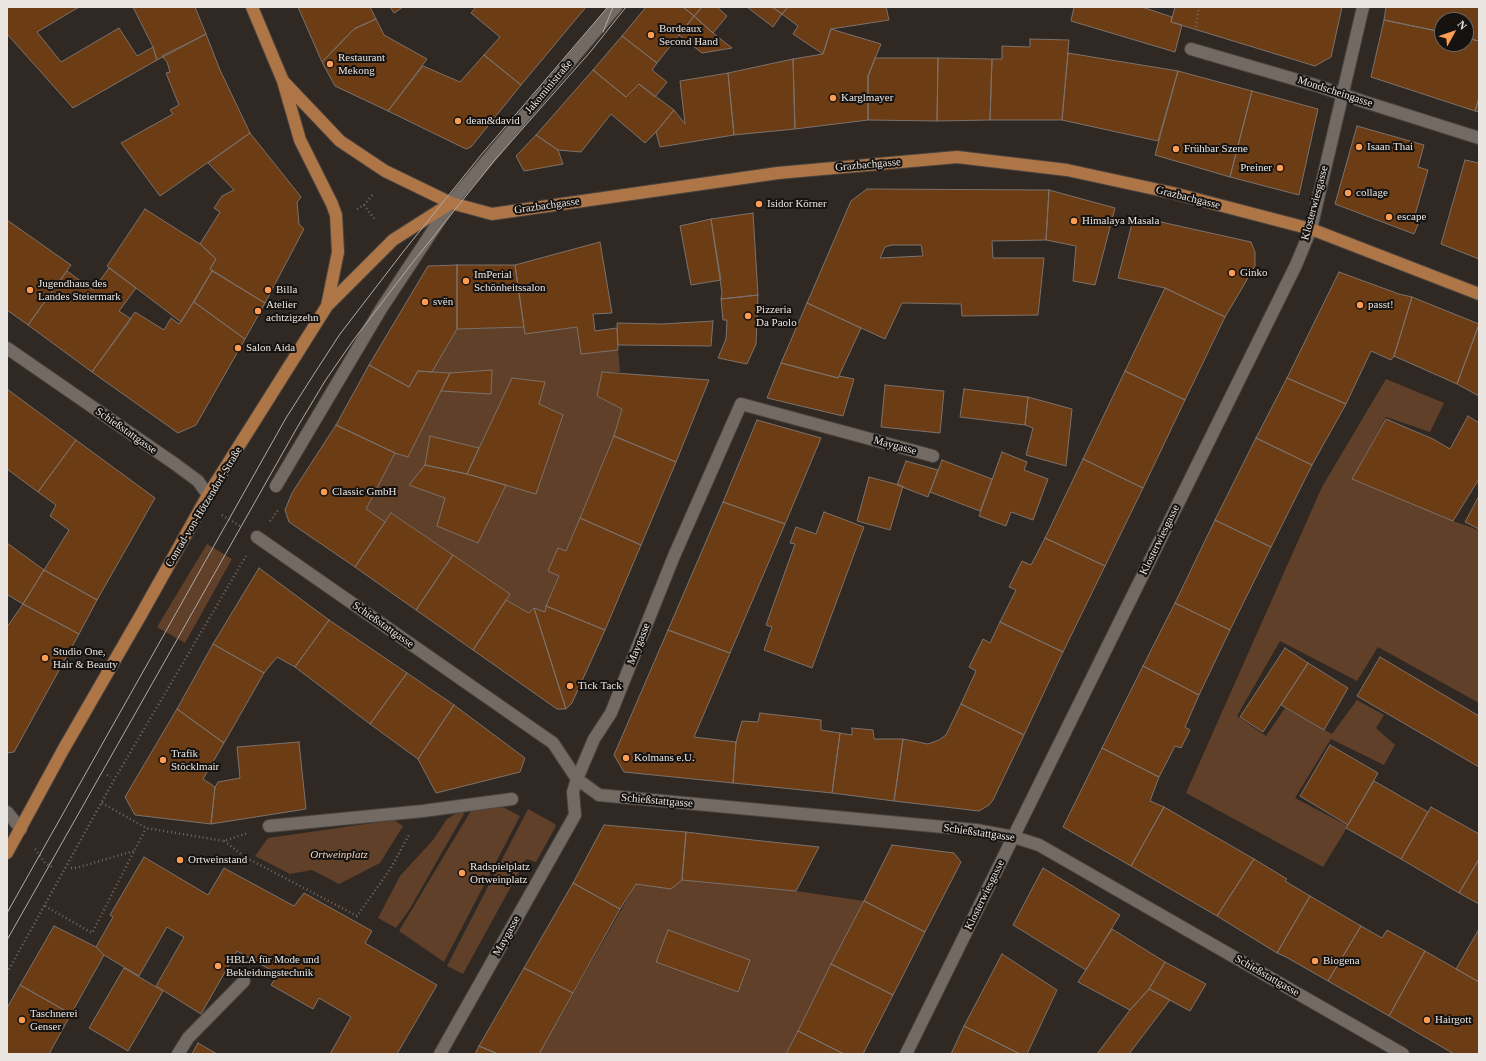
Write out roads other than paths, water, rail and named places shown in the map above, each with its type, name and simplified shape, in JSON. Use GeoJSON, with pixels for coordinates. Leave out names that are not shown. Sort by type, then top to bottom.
{"type":"FeatureCollection","features":[{"type":"Feature","properties":{"kind":"main road","name":"Grazbachgasse"},"geometry":{"type":"LineString","coordinates":[[252,7],[283,81],[300,140],[332,204],[336,216],[338,252],[327,306]]}},
{"type":"Feature","properties":{"kind":"main road","name":"Grazbachgasse"},"geometry":{"type":"LineString","coordinates":[[283,81],[340,141],[386,171],[452,203],[492,214],[778,173],[957,157],[1067,170],[1173,194],[1311,229],[1479,294]]}},
{"type":"Feature","properties":{"kind":"main road","name":"Conrad-von-Hötzendorf-Straße"},"geometry":{"type":"LineString","coordinates":[[7,853],[63,750],[208,495],[327,306],[393,240],[452,203]]}},
{"type":"Feature","properties":{"kind":"street","name":"Jakoministraße"},"geometry":{"type":"LineString","coordinates":[[276,486],[381,309],[452,203],[616,7]]}},
{"type":"Feature","properties":{"kind":"street","name":"Klosterwiesgasse"},"geometry":{"type":"LineString","coordinates":[[906,1054],[1296,265],[1311,229],[1363,7]]}},
{"type":"Feature","properties":{"kind":"street","name":"Mondscheingasse"},"geometry":{"type":"LineString","coordinates":[[1191,49],[1318,86],[1479,138]]}},
{"type":"Feature","properties":{"kind":"street","name":"Schießstattgasse"},"geometry":{"type":"LineString","coordinates":[[7,348],[175,464],[198,481],[208,495]]}},
{"type":"Feature","properties":{"kind":"street","name":"Maygasse"},"geometry":{"type":"LineString","coordinates":[[440,1054],[575,815],[574,792],[576,779],[594,739],[611,713],[674,556],[741,404],[933,456]]}},
{"type":"Feature","properties":{"kind":"street","name":"Schießstattgasse"},"geometry":{"type":"LineString","coordinates":[[257,537],[553,743],[576,779],[600,795],[607,797],[976,830],[1014,837],[1039,845],[1403,1054]]}},
{"type":"Feature","properties":{"kind":"street"},"geometry":{"type":"LineString","coordinates":[[269,826],[512,799]]}},
{"type":"Feature","properties":{"kind":"street"},"geometry":{"type":"LineString","coordinates":[[7,812],[21,829]]}},
{"type":"Feature","properties":{"kind":"street"},"geometry":{"type":"LineString","coordinates":[[178,1054],[188,1038],[244,981]]}},
{"type":"Feature","properties":{"kind":"tram line"},"geometry":{"type":"LineString","coordinates":[[7,913],[286,418],[340,334],[403,252],[481,155],[608,7]]}},
{"type":"Feature","properties":{"kind":"tram line"},"geometry":{"type":"LineString","coordinates":[[603,32],[613,7]]}},
{"type":"Feature","properties":{"kind":"tram line"},"geometry":{"type":"LineString","coordinates":[[7,940],[298,426],[325,381],[352,342],[413,262],[494,161],[591,51],[626,7]]}},
{"type":"Feature","properties":{"kind":"place","name":"Bordeaux Second Hand"},"geometry":{"type":"Point","coordinates":[651,35]}},
{"type":"Feature","properties":{"kind":"place","name":"Restaurant Mekong"},"geometry":{"type":"Point","coordinates":[330,64]}},
{"type":"Feature","properties":{"kind":"place","name":"Karglmayer"},"geometry":{"type":"Point","coordinates":[833,98]}},
{"type":"Feature","properties":{"kind":"place","name":"dean&david"},"geometry":{"type":"Point","coordinates":[458,121]}},
{"type":"Feature","properties":{"kind":"place","name":"Isaan Thai"},"geometry":{"type":"Point","coordinates":[1359,147]}},
{"type":"Feature","properties":{"kind":"place","name":"Frühbar Szene"},"geometry":{"type":"Point","coordinates":[1176,149]}},
{"type":"Feature","properties":{"kind":"place","name":"Preiner"},"geometry":{"type":"Point","coordinates":[1280,168]}},
{"type":"Feature","properties":{"kind":"place","name":"collage"},"geometry":{"type":"Point","coordinates":[1348,193]}},
{"type":"Feature","properties":{"kind":"place","name":"Isidor Körner"},"geometry":{"type":"Point","coordinates":[759,204]}},
{"type":"Feature","properties":{"kind":"place","name":"escape"},"geometry":{"type":"Point","coordinates":[1389,217]}},
{"type":"Feature","properties":{"kind":"place","name":"Himalaya Masala"},"geometry":{"type":"Point","coordinates":[1074,221]}},
{"type":"Feature","properties":{"kind":"place","name":"Ginko"},"geometry":{"type":"Point","coordinates":[1232,273]}},
{"type":"Feature","properties":{"kind":"place","name":"ImPerial Schönheitssalon"},"geometry":{"type":"Point","coordinates":[466,281]}},
{"type":"Feature","properties":{"kind":"place","name":"Jugendhaus des Landes Steiermark"},"geometry":{"type":"Point","coordinates":[30,290]}},
{"type":"Feature","properties":{"kind":"place","name":"Billa"},"geometry":{"type":"Point","coordinates":[268,290]}},
{"type":"Feature","properties":{"kind":"place","name":"svën"},"geometry":{"type":"Point","coordinates":[425,302]}},
{"type":"Feature","properties":{"kind":"place","name":"passt!"},"geometry":{"type":"Point","coordinates":[1360,305]}},
{"type":"Feature","properties":{"kind":"place","name":"Atelier achtzigzehn"},"geometry":{"type":"Point","coordinates":[258,311]}},
{"type":"Feature","properties":{"kind":"place","name":"Pizzeria Da Paolo"},"geometry":{"type":"Point","coordinates":[748,316]}},
{"type":"Feature","properties":{"kind":"place","name":"Salon Aida"},"geometry":{"type":"Point","coordinates":[238,348]}},
{"type":"Feature","properties":{"kind":"place","name":"Classic GmbH"},"geometry":{"type":"Point","coordinates":[324,492]}},
{"type":"Feature","properties":{"kind":"place","name":"Studio One, Hair & Beauty"},"geometry":{"type":"Point","coordinates":[45,658]}},
{"type":"Feature","properties":{"kind":"place","name":"Tick Tack"},"geometry":{"type":"Point","coordinates":[570,686]}},
{"type":"Feature","properties":{"kind":"place","name":"Kolmans e.U."},"geometry":{"type":"Point","coordinates":[626,758]}},
{"type":"Feature","properties":{"kind":"place","name":"Trafik Stöcklmair"},"geometry":{"type":"Point","coordinates":[163,760]}},
{"type":"Feature","properties":{"kind":"place","name":"Ortweinstand"},"geometry":{"type":"Point","coordinates":[180,860]}},
{"type":"Feature","properties":{"kind":"place","name":"Radspielplatz Ortweinplatz"},"geometry":{"type":"Point","coordinates":[462,873]}},
{"type":"Feature","properties":{"kind":"place","name":"Biogena"},"geometry":{"type":"Point","coordinates":[1315,961]}},
{"type":"Feature","properties":{"kind":"place","name":"HBLA für Mode und Bekleidungstechnik"},"geometry":{"type":"Point","coordinates":[218,966]}},
{"type":"Feature","properties":{"kind":"place","name":"Taschnerei Genser"},"geometry":{"type":"Point","coordinates":[22,1020]}},
{"type":"Feature","properties":{"kind":"place","name":"Hairgott"},"geometry":{"type":"Point","coordinates":[1427,1020]}},
{"type":"Feature","properties":{"kind":"park label","name":"Ortweinplatz"},"geometry":{"type":"Point","coordinates":[339,855]}}]}
